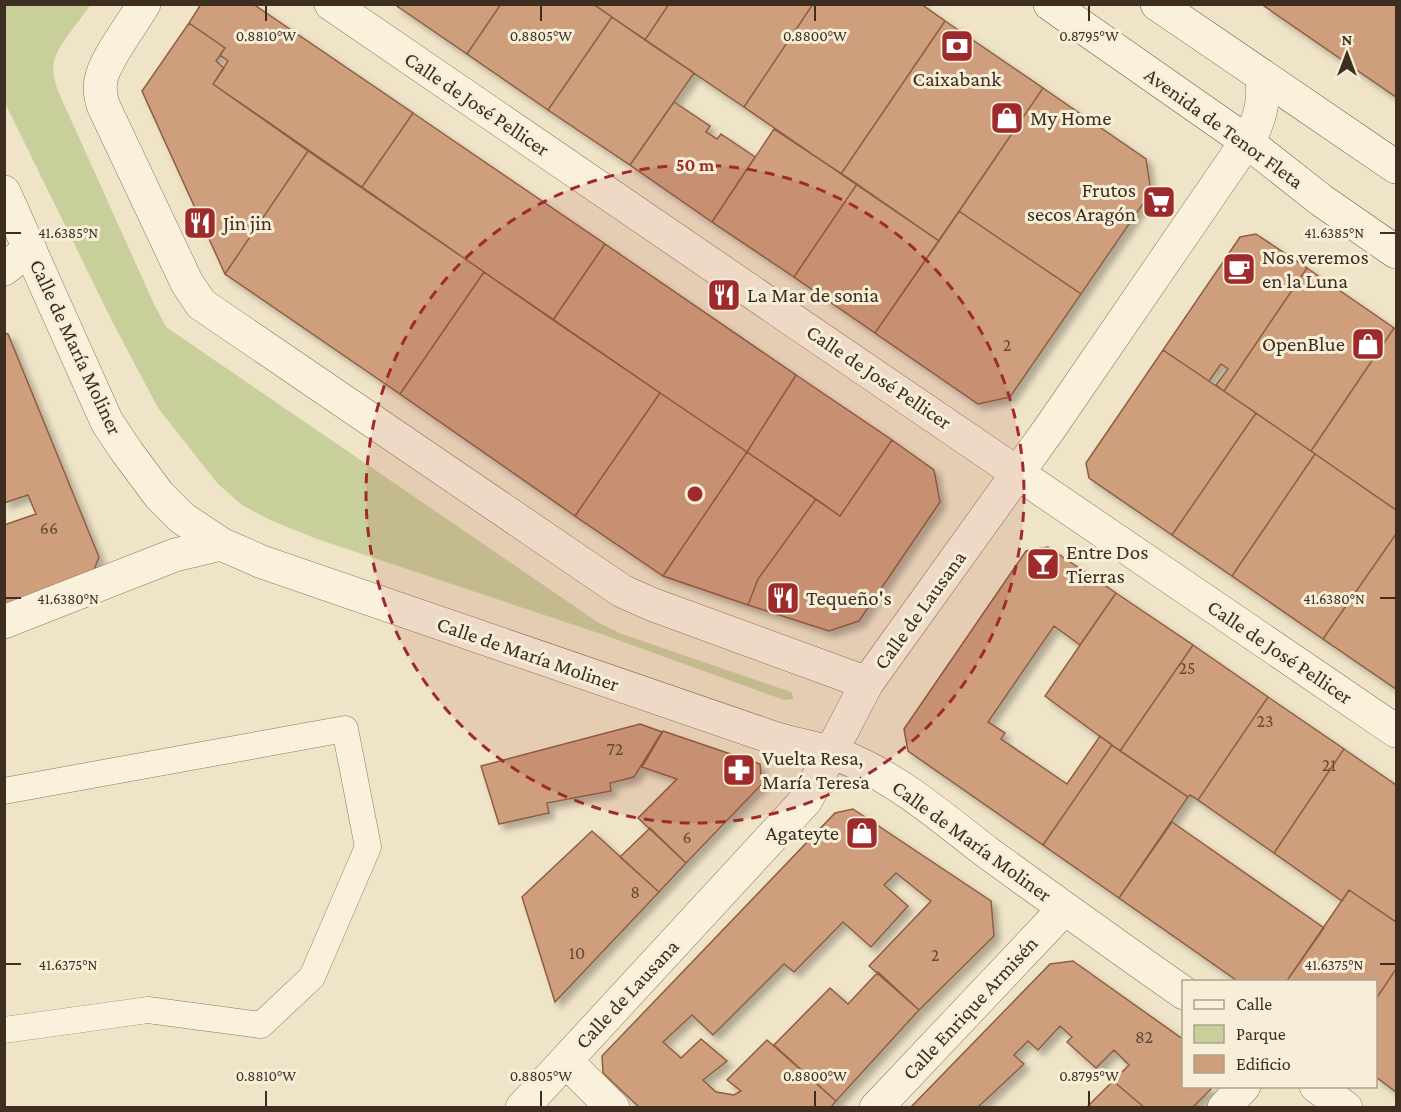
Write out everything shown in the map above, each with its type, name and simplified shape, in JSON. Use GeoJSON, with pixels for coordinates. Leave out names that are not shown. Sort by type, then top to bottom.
{"type":"FeatureCollection","features":[{"type":"Feature","properties":{"kind":"street"},"geometry":{"type":"LineString","coordinates":[[144,4],[101,76],[102,105],[187,283],[201,304],[622,591],[651,604],[867,683]]}},
{"type":"Feature","properties":{"kind":"street","name":"Calle de José Pellicer"},"geometry":{"type":"LineString","coordinates":[[331,4],[1396,731]]}},
{"type":"Feature","properties":{"kind":"street","name":"Avenida de Tenor Fleta"},"geometry":{"type":"LineString","coordinates":[[1050,4],[1246,141],[1321,200],[1396,252]]}},
{"type":"Feature","properties":{"kind":"street"},"geometry":{"type":"LineString","coordinates":[[1157,4],[1396,167]]}},
{"type":"Feature","properties":{"kind":"street","name":"Calle de Lausana"},"geometry":{"type":"LineString","coordinates":[[522,1107],[806,800],[867,683],[1018,474],[1246,141],[1261,116],[1264,98],[1262,76]]}},
{"type":"Feature","properties":{"kind":"street","name":"Calle de María Moliner"},"geometry":{"type":"LineString","coordinates":[[4,192],[107,422],[159,495],[182,518],[220,544],[262,562],[771,737],[795,745],[831,751],[864,766],[892,781],[1064,909],[1182,992]]}},
{"type":"Feature","properties":{"kind":"street"},"geometry":{"type":"LineString","coordinates":[[4,269],[30,249]]}},
{"type":"Feature","properties":{"kind":"street"},"geometry":{"type":"LineString","coordinates":[[4,622],[175,555],[220,544]]}},
{"type":"Feature","properties":{"kind":"street","name":"Calle Enrique Armisén"},"geometry":{"type":"LineString","coordinates":[[876,1107],[1064,909]]}},
{"type":"Feature","properties":{"kind":"street"},"geometry":{"type":"LineString","coordinates":[[566,1061],[613,1107]]}},
{"type":"Feature","properties":{"kind":"street"},"geometry":{"type":"LineString","coordinates":[[1224,1107],[1242,1088]]}},
{"type":"Feature","properties":{"kind":"street"},"geometry":{"type":"LineString","coordinates":[[1319,1088],[1346,1107]]}},
{"type":"Feature","properties":{"kind":"lane"},"geometry":{"type":"LineString","coordinates":[[4,791],[345,729],[368,847],[312,977],[261,1025],[147,1010],[4,1030]]}},
{"type":"Feature","properties":{"kind":"green space"},"geometry":{"type":"Polygon","coordinates":[[[5,4],[90,5],[56,55],[53,66],[55,80],[166,327],[599,623],[622,634],[791,692],[794,699],[784,700],[604,635],[317,539],[270,520],[242,505],[218,484],[158,408],[112,321],[5,103],[5,4]]]}},
{"type":"Feature","properties":{"kind":"building"},"geometry":{"type":"Polygon","coordinates":[[[201,4],[253,4],[413,113],[362,187],[213,84],[228,61],[220,55],[225,48],[189,23],[201,4]]]}},
{"type":"Feature","properties":{"kind":"building"},"geometry":{"type":"Polygon","coordinates":[[[394,4],[501,4],[467,54],[394,4]]]}},
{"type":"Feature","properties":{"kind":"building"},"geometry":{"type":"Polygon","coordinates":[[[501,4],[593,4],[612,17],[548,110],[467,54],[501,4]]]}},
{"type":"Feature","properties":{"kind":"building"},"geometry":{"type":"Polygon","coordinates":[[[593,4],[669,4],[645,40],[593,4]]]}},
{"type":"Feature","properties":{"kind":"building"},"geometry":{"type":"Polygon","coordinates":[[[669,4],[813,4],[744,107],[645,40],[669,4]]]}},
{"type":"Feature","properties":{"kind":"building"},"geometry":{"type":"Polygon","coordinates":[[[813,4],[921,4],[945,21],[841,174],[744,107],[813,4]]]}},
{"type":"Feature","properties":{"kind":"building"},"geometry":{"type":"Polygon","coordinates":[[[1265,4],[1396,4],[1396,97],[1264,6],[1265,4]]]}},
{"type":"Feature","properties":{"kind":"building"},"geometry":{"type":"Polygon","coordinates":[[[612,17],[694,73],[630,165],[548,110],[612,17]]]}},
{"type":"Feature","properties":{"kind":"building"},"geometry":{"type":"Polygon","coordinates":[[[945,21],[1043,88],[939,241],[841,174],[945,21]]]}},
{"type":"Feature","properties":{"kind":"building"},"geometry":{"type":"Polygon","coordinates":[[[189,23],[225,48],[216,61],[224,68],[213,84],[308,151],[225,274],[142,91],[189,23]]]}},
{"type":"Feature","properties":{"kind":"building"},"geometry":{"type":"Polygon","coordinates":[[[1043,88],[1146,159],[1151,192],[1081,294],[959,211],[1043,88]]]}},
{"type":"Feature","properties":{"kind":"building"},"geometry":{"type":"Polygon","coordinates":[[[674,102],[710,126],[706,132],[717,139],[721,134],[755,157],[712,222],[630,165],[674,102]]]}},
{"type":"Feature","properties":{"kind":"building"},"geometry":{"type":"Polygon","coordinates":[[[413,113],[605,244],[553,320],[362,187],[413,113]]]}},
{"type":"Feature","properties":{"kind":"building"},"geometry":{"type":"Polygon","coordinates":[[[774,129],[857,184],[794,277],[712,222],[774,129]]]}},
{"type":"Feature","properties":{"kind":"building"},"geometry":{"type":"Polygon","coordinates":[[[308,151],[484,272],[400,394],[225,274],[308,151]]]}},
{"type":"Feature","properties":{"kind":"building"},"geometry":{"type":"Polygon","coordinates":[[[857,184],[939,241],[875,333],[794,277],[857,184]]]}},
{"type":"Feature","properties":{"kind":"building"},"geometry":{"type":"Polygon","coordinates":[[[959,211],[1081,294],[1010,397],[978,404],[875,333],[959,211]]]}},
{"type":"Feature","properties":{"kind":"building"},"geometry":{"type":"Polygon","coordinates":[[[1256,234],[1307,268],[1224,391],[1216,385],[1228,369],[1221,364],[1209,381],[1163,350],[1240,237],[1256,234]]]}},
{"type":"Feature","properties":{"kind":"building"},"geometry":{"type":"Polygon","coordinates":[[[605,244],[796,375],[747,452],[553,320],[605,244]]]}},
{"type":"Feature","properties":{"kind":"building"},"geometry":{"type":"Polygon","coordinates":[[[1307,268],[1394,328],[1311,451],[1224,391],[1307,268]]]}},
{"type":"Feature","properties":{"kind":"building"},"geometry":{"type":"Polygon","coordinates":[[[484,272],[660,393],[575,516],[400,394],[484,272]]]}},
{"type":"Feature","properties":{"kind":"building"},"geometry":{"type":"Polygon","coordinates":[[[1394,328],[1396,330],[1396,510],[1311,451],[1394,328]]]}},
{"type":"Feature","properties":{"kind":"building"},"geometry":{"type":"Polygon","coordinates":[[[4,333],[8,334],[99,557],[92,575],[4,609],[4,525],[36,514],[28,495],[4,503],[4,333]]]}},
{"type":"Feature","properties":{"kind":"building"},"geometry":{"type":"Polygon","coordinates":[[[1163,350],[1256,413],[1172,535],[1089,478],[1086,463],[1163,350]]]}},
{"type":"Feature","properties":{"kind":"building"},"geometry":{"type":"Polygon","coordinates":[[[796,375],[892,440],[840,516],[747,452],[796,375]]]}},
{"type":"Feature","properties":{"kind":"building"},"geometry":{"type":"Polygon","coordinates":[[[660,393],[747,452],[663,576],[575,516],[660,393]]]}},
{"type":"Feature","properties":{"kind":"building"},"geometry":{"type":"Polygon","coordinates":[[[1256,413],[1315,454],[1232,576],[1172,535],[1256,413]]]}},
{"type":"Feature","properties":{"kind":"building"},"geometry":{"type":"Polygon","coordinates":[[[892,440],[934,470],[940,502],[859,621],[829,631],[748,605],[758,579],[816,499],[840,516],[892,440]]]}},
{"type":"Feature","properties":{"kind":"building"},"geometry":{"type":"Polygon","coordinates":[[[747,452],[816,499],[758,579],[748,605],[663,576],[747,452]]]}},
{"type":"Feature","properties":{"kind":"building"},"geometry":{"type":"Polygon","coordinates":[[[1315,454],[1396,510],[1396,534],[1323,639],[1232,576],[1315,454]]]}},
{"type":"Feature","properties":{"kind":"building"},"geometry":{"type":"Polygon","coordinates":[[[1396,534],[1396,689],[1323,639],[1396,534]]]}},
{"type":"Feature","properties":{"kind":"building"},"geometry":{"type":"Polygon","coordinates":[[[1048,547],[1116,593],[1080,645],[1054,626],[988,722],[1005,733],[1001,739],[1067,784],[1100,736],[1112,745],[1043,845],[908,751],[904,729],[1026,551],[1048,547]]]}},
{"type":"Feature","properties":{"kind":"building"},"geometry":{"type":"Polygon","coordinates":[[[1116,593],[1193,645],[1120,751],[1045,696],[1116,593]]]}},
{"type":"Feature","properties":{"kind":"building"},"geometry":{"type":"Polygon","coordinates":[[[1193,645],[1268,697],[1198,800],[1190,795],[1188,797],[1120,751],[1193,645]]]}},
{"type":"Feature","properties":{"kind":"building"},"geometry":{"type":"Polygon","coordinates":[[[1268,697],[1344,749],[1274,853],[1198,800],[1268,697]]]}},
{"type":"Feature","properties":{"kind":"building"},"geometry":{"type":"Polygon","coordinates":[[[640,724],[662,732],[634,777],[610,783],[611,791],[547,803],[549,813],[499,824],[481,766],[640,724]]]}},
{"type":"Feature","properties":{"kind":"building"},"geometry":{"type":"Polygon","coordinates":[[[663,731],[760,764],[762,784],[686,863],[638,818],[677,779],[642,767],[663,731]]]}},
{"type":"Feature","properties":{"kind":"building"},"geometry":{"type":"Polygon","coordinates":[[[1112,745],[1188,797],[1119,898],[1043,845],[1112,745]]]}},
{"type":"Feature","properties":{"kind":"building"},"geometry":{"type":"Polygon","coordinates":[[[1344,749],[1396,785],[1396,922],[1349,890],[1342,901],[1274,853],[1344,749]]]}},
{"type":"Feature","properties":{"kind":"building"},"geometry":{"type":"Polygon","coordinates":[[[853,809],[991,901],[994,936],[919,1010],[869,966],[931,901],[896,873],[884,885],[908,906],[871,947],[843,922],[794,972],[784,964],[713,1035],[692,1015],[663,1042],[681,1058],[701,1039],[727,1061],[703,1080],[716,1092],[734,1095],[741,1091],[727,1080],[767,1040],[836,1101],[830,1108],[640,1108],[603,1073],[602,1056],[835,813],[853,809]]]}},
{"type":"Feature","properties":{"kind":"building"},"geometry":{"type":"Polygon","coordinates":[[[1172,822],[1324,928],[1287,980],[1236,980],[1119,898],[1172,822]]]}},
{"type":"Feature","properties":{"kind":"building"},"geometry":{"type":"Polygon","coordinates":[[[650,828],[686,863],[659,892],[620,857],[650,828]]]}},
{"type":"Feature","properties":{"kind":"building"},"geometry":{"type":"Polygon","coordinates":[[[592,831],[659,892],[555,1002],[522,897],[592,831]]]}},
{"type":"Feature","properties":{"kind":"building"},"geometry":{"type":"Polygon","coordinates":[[[1349,890],[1396,922],[1396,969],[1377,998],[1377,980],[1287,980],[1349,890]]]}},
{"type":"Feature","properties":{"kind":"building"},"geometry":{"type":"Polygon","coordinates":[[[1073,961],[1182,1039],[1182,1088],[1211,1089],[1192,1108],[1145,1108],[1113,1081],[1129,1065],[1114,1050],[1096,1068],[1067,1042],[1072,1037],[1060,1026],[1038,1050],[1028,1041],[1014,1055],[1024,1064],[977,1108],[910,1108],[1050,964],[1073,961]]]}},
{"type":"Feature","properties":{"kind":"building"},"geometry":{"type":"Polygon","coordinates":[[[1396,969],[1396,1092],[1377,1078],[1377,998],[1396,969]]]}},
{"type":"Feature","properties":{"kind":"building"},"geometry":{"type":"Polygon","coordinates":[[[878,972],[919,1010],[836,1101],[774,1045],[830,988],[848,1004],[878,972]]]}},
{"type":"Feature","properties":{"kind":"building"},"geometry":{"type":"Polygon","coordinates":[[[1113,1081],[1145,1108],[1086,1108],[1113,1081]]]}},
{"type":"Feature","properties":{"kind":"place","name":"Caixabank"},"geometry":{"type":"Point","coordinates":[957,46]}},
{"type":"Feature","properties":{"kind":"place","name":"My Home"},"geometry":{"type":"Point","coordinates":[1007,118]}},
{"type":"Feature","properties":{"kind":"place","name":"Frutos secos Aragón"},"geometry":{"type":"Point","coordinates":[1159,202]}},
{"type":"Feature","properties":{"kind":"place","name":"Jin jin"},"geometry":{"type":"Point","coordinates":[200,223]}},
{"type":"Feature","properties":{"kind":"place","name":"Nos veremos en la Luna"},"geometry":{"type":"Point","coordinates":[1239,269]}},
{"type":"Feature","properties":{"kind":"place","name":"La Mar de sonia"},"geometry":{"type":"Point","coordinates":[724,295]}},
{"type":"Feature","properties":{"kind":"place","name":"OpenBlue"},"geometry":{"type":"Point","coordinates":[1368,344]}},
{"type":"Feature","properties":{"kind":"place","name":"Entre Dos Tierras"},"geometry":{"type":"Point","coordinates":[1043,564]}},
{"type":"Feature","properties":{"kind":"place","name":"Tequeño's"},"geometry":{"type":"Point","coordinates":[783,598]}},
{"type":"Feature","properties":{"kind":"place","name":"Vuelta Resa, María Teresa"},"geometry":{"type":"Point","coordinates":[739,770]}},
{"type":"Feature","properties":{"kind":"place","name":"Agateyte"},"geometry":{"type":"Point","coordinates":[862,833]}}]}
